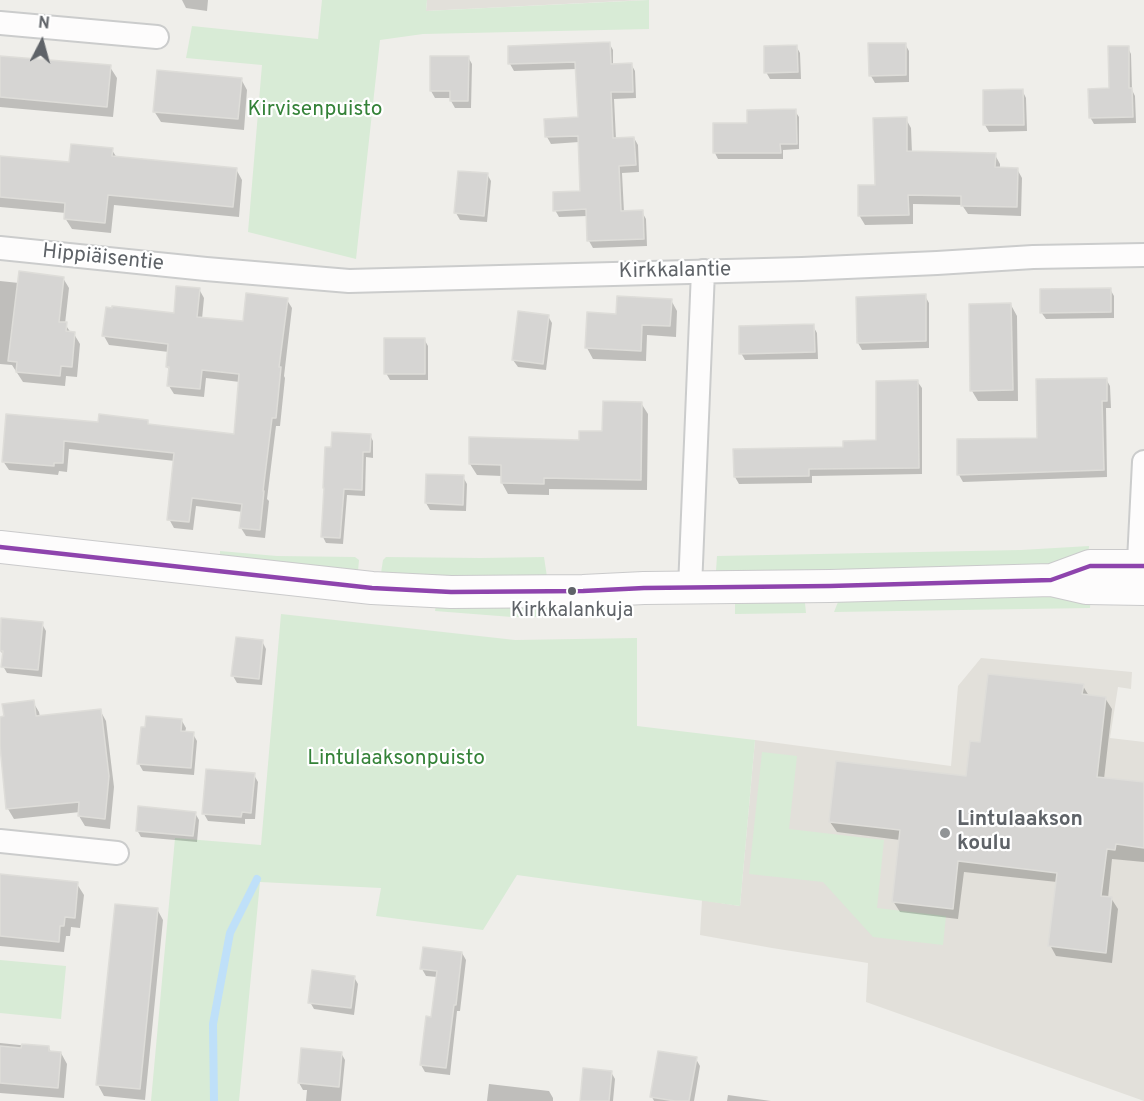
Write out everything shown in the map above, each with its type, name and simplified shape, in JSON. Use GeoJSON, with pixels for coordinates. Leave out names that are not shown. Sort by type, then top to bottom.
{"type":"FeatureCollection","features":[{"type":"Feature","properties":{"kind":"street"},"geometry":{"type":"LineString","coordinates":[[0,23],[157,37]]}},
{"type":"Feature","properties":{"kind":"street","name":"Hippiäisentie"},"geometry":{"type":"LineString","coordinates":[[0,248],[206,269]]}},
{"type":"Feature","properties":{"kind":"street","name":"Kirkkalantie"},"geometry":{"type":"LineString","coordinates":[[206,269],[349,281],[1144,255]]}},
{"type":"Feature","properties":{"kind":"street"},"geometry":{"type":"LineString","coordinates":[[690,588],[703,271]]}},
{"type":"Feature","properties":{"kind":"street"},"geometry":{"type":"LineString","coordinates":[[0,547],[372,588],[451,592],[1051,580],[1086,588],[1141,577],[1144,462]]}},
{"type":"Feature","properties":{"kind":"street"},"geometry":{"type":"LineString","coordinates":[[0,841],[117,853]]}},
{"type":"Feature","properties":{"kind":"shaded area"},"geometry":{"type":"Polygon","coordinates":[[[427,0],[643,0],[426,11],[427,0]]]}},
{"type":"Feature","properties":{"kind":"shaded area","name":"Lintulaakson koulu"},"geometry":{"type":"Polygon","coordinates":[[[981,658],[1132,672],[1131,689],[1118,687],[1110,738],[1144,742],[1144,1101],[866,1002],[868,963],[700,935],[702,900],[740,906],[755,740],[951,766],[958,686],[981,658]]]}},
{"type":"Feature","properties":{"kind":"green space","name":"Kirvisenpuisto"},"geometry":{"type":"Polygon","coordinates":[[[322,0],[427,0],[426,11],[649,0],[649,29],[423,34],[380,40],[356,259],[248,232],[262,65],[186,58],[192,26],[318,39],[322,0]]]}},
{"type":"Feature","properties":{"kind":"green space"},"geometry":{"type":"Polygon","coordinates":[[[1089,546],[1088,558],[1032,566],[729,573],[716,571],[717,556],[1021,550],[1089,546]]]}},
{"type":"Feature","properties":{"kind":"green space"},"geometry":{"type":"Polygon","coordinates":[[[220,551],[277,556],[355,557],[359,560],[358,571],[220,557],[220,551]]]}},
{"type":"Feature","properties":{"kind":"green space"},"geometry":{"type":"Polygon","coordinates":[[[386,557],[544,557],[547,577],[461,578],[381,573],[383,560],[386,557]]]}},
{"type":"Feature","properties":{"kind":"green space"},"geometry":{"type":"Polygon","coordinates":[[[1007,594],[1091,596],[1090,608],[834,612],[838,602],[843,598],[1007,594]]]}},
{"type":"Feature","properties":{"kind":"green space"},"geometry":{"type":"Polygon","coordinates":[[[802,600],[805,603],[806,613],[735,614],[735,601],[802,600]]]}},
{"type":"Feature","properties":{"kind":"green space"},"geometry":{"type":"Polygon","coordinates":[[[436,605],[621,605],[623,613],[622,617],[512,617],[435,611],[436,605]]]}},
{"type":"Feature","properties":{"kind":"green space","name":"Lintulaaksonpuisto"},"geometry":{"type":"Polygon","coordinates":[[[281,614],[515,640],[637,638],[637,726],[755,740],[740,906],[517,875],[483,930],[376,916],[381,888],[260,882],[239,1101],[151,1101],[175,838],[261,845],[281,614]]]}},
{"type":"Feature","properties":{"kind":"green space"},"geometry":{"type":"Polygon","coordinates":[[[762,752],[797,756],[789,829],[884,840],[877,908],[946,916],[943,945],[873,937],[823,882],[749,874],[762,752]]]}},
{"type":"Feature","properties":{"kind":"green space"},"geometry":{"type":"Polygon","coordinates":[[[0,960],[66,966],[61,1019],[0,1013],[0,960]]]}},
{"type":"Feature","properties":{"kind":"building"},"geometry":{"type":"Polygon","coordinates":[[[610,42],[611,64],[632,63],[633,92],[611,92],[613,138],[634,137],[636,165],[619,166],[621,211],[643,210],[644,239],[587,241],[586,209],[553,211],[553,192],[580,191],[578,136],[545,137],[544,119],[578,117],[575,62],[508,64],[508,46],[610,42]]]}},
{"type":"Feature","properties":{"kind":"building"},"geometry":{"type":"Polygon","coordinates":[[[868,43],[906,43],[906,75],[869,76],[868,43]]]}},
{"type":"Feature","properties":{"kind":"building"},"geometry":{"type":"Polygon","coordinates":[[[797,45],[798,72],[764,73],[764,46],[797,45]]]}},
{"type":"Feature","properties":{"kind":"building"},"geometry":{"type":"Polygon","coordinates":[[[1108,46],[1129,46],[1129,88],[1132,88],[1133,117],[1089,118],[1088,89],[1109,88],[1108,46]]]}},
{"type":"Feature","properties":{"kind":"building"},"geometry":{"type":"Polygon","coordinates":[[[0,56],[111,65],[107,107],[0,97],[0,56]]]}},
{"type":"Feature","properties":{"kind":"building"},"geometry":{"type":"Polygon","coordinates":[[[430,56],[469,56],[468,101],[450,101],[450,91],[430,91],[430,56]]]}},
{"type":"Feature","properties":{"kind":"building"},"geometry":{"type":"Polygon","coordinates":[[[157,70],[242,78],[238,119],[153,112],[157,70]]]}},
{"type":"Feature","properties":{"kind":"building"},"geometry":{"type":"Polygon","coordinates":[[[1023,89],[1024,125],[983,125],[983,90],[1023,89]]]}},
{"type":"Feature","properties":{"kind":"building"},"geometry":{"type":"Polygon","coordinates":[[[796,109],[797,144],[780,144],[781,153],[713,153],[713,123],[747,123],[747,110],[796,109]]]}},
{"type":"Feature","properties":{"kind":"building"},"geometry":{"type":"Polygon","coordinates":[[[907,117],[907,151],[996,153],[995,167],[1018,168],[1017,207],[961,206],[961,196],[908,195],[909,215],[858,216],[858,185],[875,185],[873,118],[907,117]]]}},
{"type":"Feature","properties":{"kind":"building"},"geometry":{"type":"Polygon","coordinates":[[[71,144],[113,148],[112,156],[237,168],[233,207],[108,195],[105,223],[64,219],[65,203],[0,197],[0,156],[69,162],[71,144]]]}},
{"type":"Feature","properties":{"kind":"building"},"geometry":{"type":"Polygon","coordinates":[[[458,171],[488,173],[484,216],[454,213],[458,171]]]}},
{"type":"Feature","properties":{"kind":"building"},"geometry":{"type":"Polygon","coordinates":[[[19,271],[64,277],[59,322],[67,322],[66,331],[75,332],[72,367],[61,366],[60,376],[16,372],[17,362],[8,361],[19,271]]]}},
{"type":"Feature","properties":{"kind":"building"},"geometry":{"type":"Polygon","coordinates":[[[176,286],[200,288],[197,317],[243,321],[246,293],[288,298],[279,367],[281,367],[276,418],[272,418],[260,530],[239,528],[242,504],[192,498],[189,522],[167,520],[174,453],[64,441],[63,463],[54,463],[54,466],[2,462],[6,414],[98,422],[99,414],[148,420],[148,424],[234,434],[239,374],[202,370],[200,389],[167,386],[168,344],[102,336],[106,307],[174,313],[176,286]]]}},
{"type":"Feature","properties":{"kind":"building"},"geometry":{"type":"Polygon","coordinates":[[[1111,288],[1111,312],[1040,313],[1040,289],[1111,288]]]}},
{"type":"Feature","properties":{"kind":"building"},"geometry":{"type":"Polygon","coordinates":[[[926,294],[926,341],[857,343],[856,297],[926,294]]]}},
{"type":"Feature","properties":{"kind":"building"},"geometry":{"type":"Polygon","coordinates":[[[617,296],[672,299],[670,326],[642,325],[641,351],[585,348],[587,312],[616,314],[617,296]]]}},
{"type":"Feature","properties":{"kind":"building"},"geometry":{"type":"Polygon","coordinates":[[[1011,303],[1013,390],[970,391],[969,304],[1011,303]]]}},
{"type":"Feature","properties":{"kind":"building"},"geometry":{"type":"Polygon","coordinates":[[[518,311],[549,315],[543,364],[512,360],[518,311]]]}},
{"type":"Feature","properties":{"kind":"building"},"geometry":{"type":"Polygon","coordinates":[[[814,324],[815,352],[739,354],[739,326],[814,324]]]}},
{"type":"Feature","properties":{"kind":"building"},"geometry":{"type":"Polygon","coordinates":[[[384,338],[425,338],[425,374],[384,374],[384,338]]]}},
{"type":"Feature","properties":{"kind":"building"},"geometry":{"type":"Polygon","coordinates":[[[1107,378],[1107,401],[1102,401],[1104,470],[957,475],[957,439],[1037,438],[1036,379],[1107,378]]]}},
{"type":"Feature","properties":{"kind":"building"},"geometry":{"type":"Polygon","coordinates":[[[918,380],[919,468],[809,469],[809,476],[734,477],[733,449],[843,447],[843,441],[876,440],[876,381],[918,380]]]}},
{"type":"Feature","properties":{"kind":"building"},"geometry":{"type":"Polygon","coordinates":[[[603,401],[642,402],[641,480],[544,478],[544,484],[501,483],[501,465],[469,464],[469,437],[579,440],[579,431],[602,431],[603,401]]]}},
{"type":"Feature","properties":{"kind":"building"},"geometry":{"type":"Polygon","coordinates":[[[332,432],[371,434],[370,452],[363,452],[362,490],[344,489],[340,538],[321,537],[325,447],[331,447],[332,432]]]}},
{"type":"Feature","properties":{"kind":"building"},"geometry":{"type":"Polygon","coordinates":[[[426,474],[464,475],[463,505],[425,503],[426,474]]]}},
{"type":"Feature","properties":{"kind":"building"},"geometry":{"type":"Polygon","coordinates":[[[1,618],[43,622],[38,670],[1,667],[3,651],[0,651],[1,618]]]}},
{"type":"Feature","properties":{"kind":"building"},"geometry":{"type":"Polygon","coordinates":[[[236,637],[263,640],[259,679],[231,676],[236,637]]]}},
{"type":"Feature","properties":{"kind":"building"},"geometry":{"type":"Polygon","coordinates":[[[988,674],[1084,684],[1082,694],[1106,697],[1097,777],[1144,782],[1144,848],[1116,844],[1115,850],[1107,849],[1101,896],[1112,897],[1106,953],[1048,946],[1057,873],[958,861],[953,909],[892,902],[900,830],[829,822],[836,761],[966,776],[970,741],[980,742],[988,674]]]}},
{"type":"Feature","properties":{"kind":"building"},"geometry":{"type":"Polygon","coordinates":[[[34,700],[36,716],[101,709],[109,776],[105,819],[78,816],[79,802],[6,809],[0,746],[0,717],[4,716],[2,704],[34,700]]]}},
{"type":"Feature","properties":{"kind":"building"},"geometry":{"type":"Polygon","coordinates":[[[146,716],[182,719],[181,731],[194,732],[191,768],[137,764],[141,727],[145,727],[146,716]]]}},
{"type":"Feature","properties":{"kind":"building"},"geometry":{"type":"Polygon","coordinates":[[[206,769],[255,773],[251,813],[242,812],[241,817],[202,814],[206,769]]]}},
{"type":"Feature","properties":{"kind":"building"},"geometry":{"type":"Polygon","coordinates":[[[138,806],[196,812],[193,836],[136,831],[138,806]]]}},
{"type":"Feature","properties":{"kind":"building"},"geometry":{"type":"Polygon","coordinates":[[[0,874],[78,882],[75,918],[65,917],[64,926],[60,926],[59,942],[0,936],[0,874]]]}},
{"type":"Feature","properties":{"kind":"building"},"geometry":{"type":"Polygon","coordinates":[[[115,904],[158,908],[140,1089],[96,1085],[115,904]]]}},
{"type":"Feature","properties":{"kind":"building"},"geometry":{"type":"Polygon","coordinates":[[[423,947],[462,952],[446,1068],[420,1065],[426,1016],[431,1017],[437,971],[420,969],[423,947]]]}},
{"type":"Feature","properties":{"kind":"building"},"geometry":{"type":"Polygon","coordinates":[[[312,970],[355,976],[351,1008],[308,1003],[312,970]]]}},
{"type":"Feature","properties":{"kind":"building"},"geometry":{"type":"Polygon","coordinates":[[[22,1044],[49,1046],[49,1051],[61,1052],[58,1088],[0,1083],[0,1046],[21,1048],[22,1044]]]}},
{"type":"Feature","properties":{"kind":"building"},"geometry":{"type":"Polygon","coordinates":[[[301,1048],[342,1052],[339,1087],[298,1083],[301,1048]]]}},
{"type":"Feature","properties":{"kind":"building"},"geometry":{"type":"Polygon","coordinates":[[[658,1051],[697,1057],[689,1101],[650,1097],[658,1051]]]}},
{"type":"Feature","properties":{"kind":"building"},"geometry":{"type":"Polygon","coordinates":[[[583,1068],[612,1071],[609,1101],[580,1101],[583,1068]]]}},
{"type":"Feature","properties":{"kind":"waterway"},"geometry":{"type":"LineString","coordinates":[[214,1101],[213,1024],[230,933],[257,879]]}},
{"type":"Feature","properties":{"kind":"transit line"},"geometry":{"type":"LineString","coordinates":[[0,547],[372,588],[451,592],[1051,580],[1090,566],[1144,566]]}},
{"type":"Feature","properties":{"kind":"place","name":"Kirkkalankuja"},"geometry":{"type":"Point","coordinates":[572,591]}},
{"type":"Feature","properties":{"kind":"place","name":"Lintulaakson koulu"},"geometry":{"type":"Point","coordinates":[945,833]}}]}
